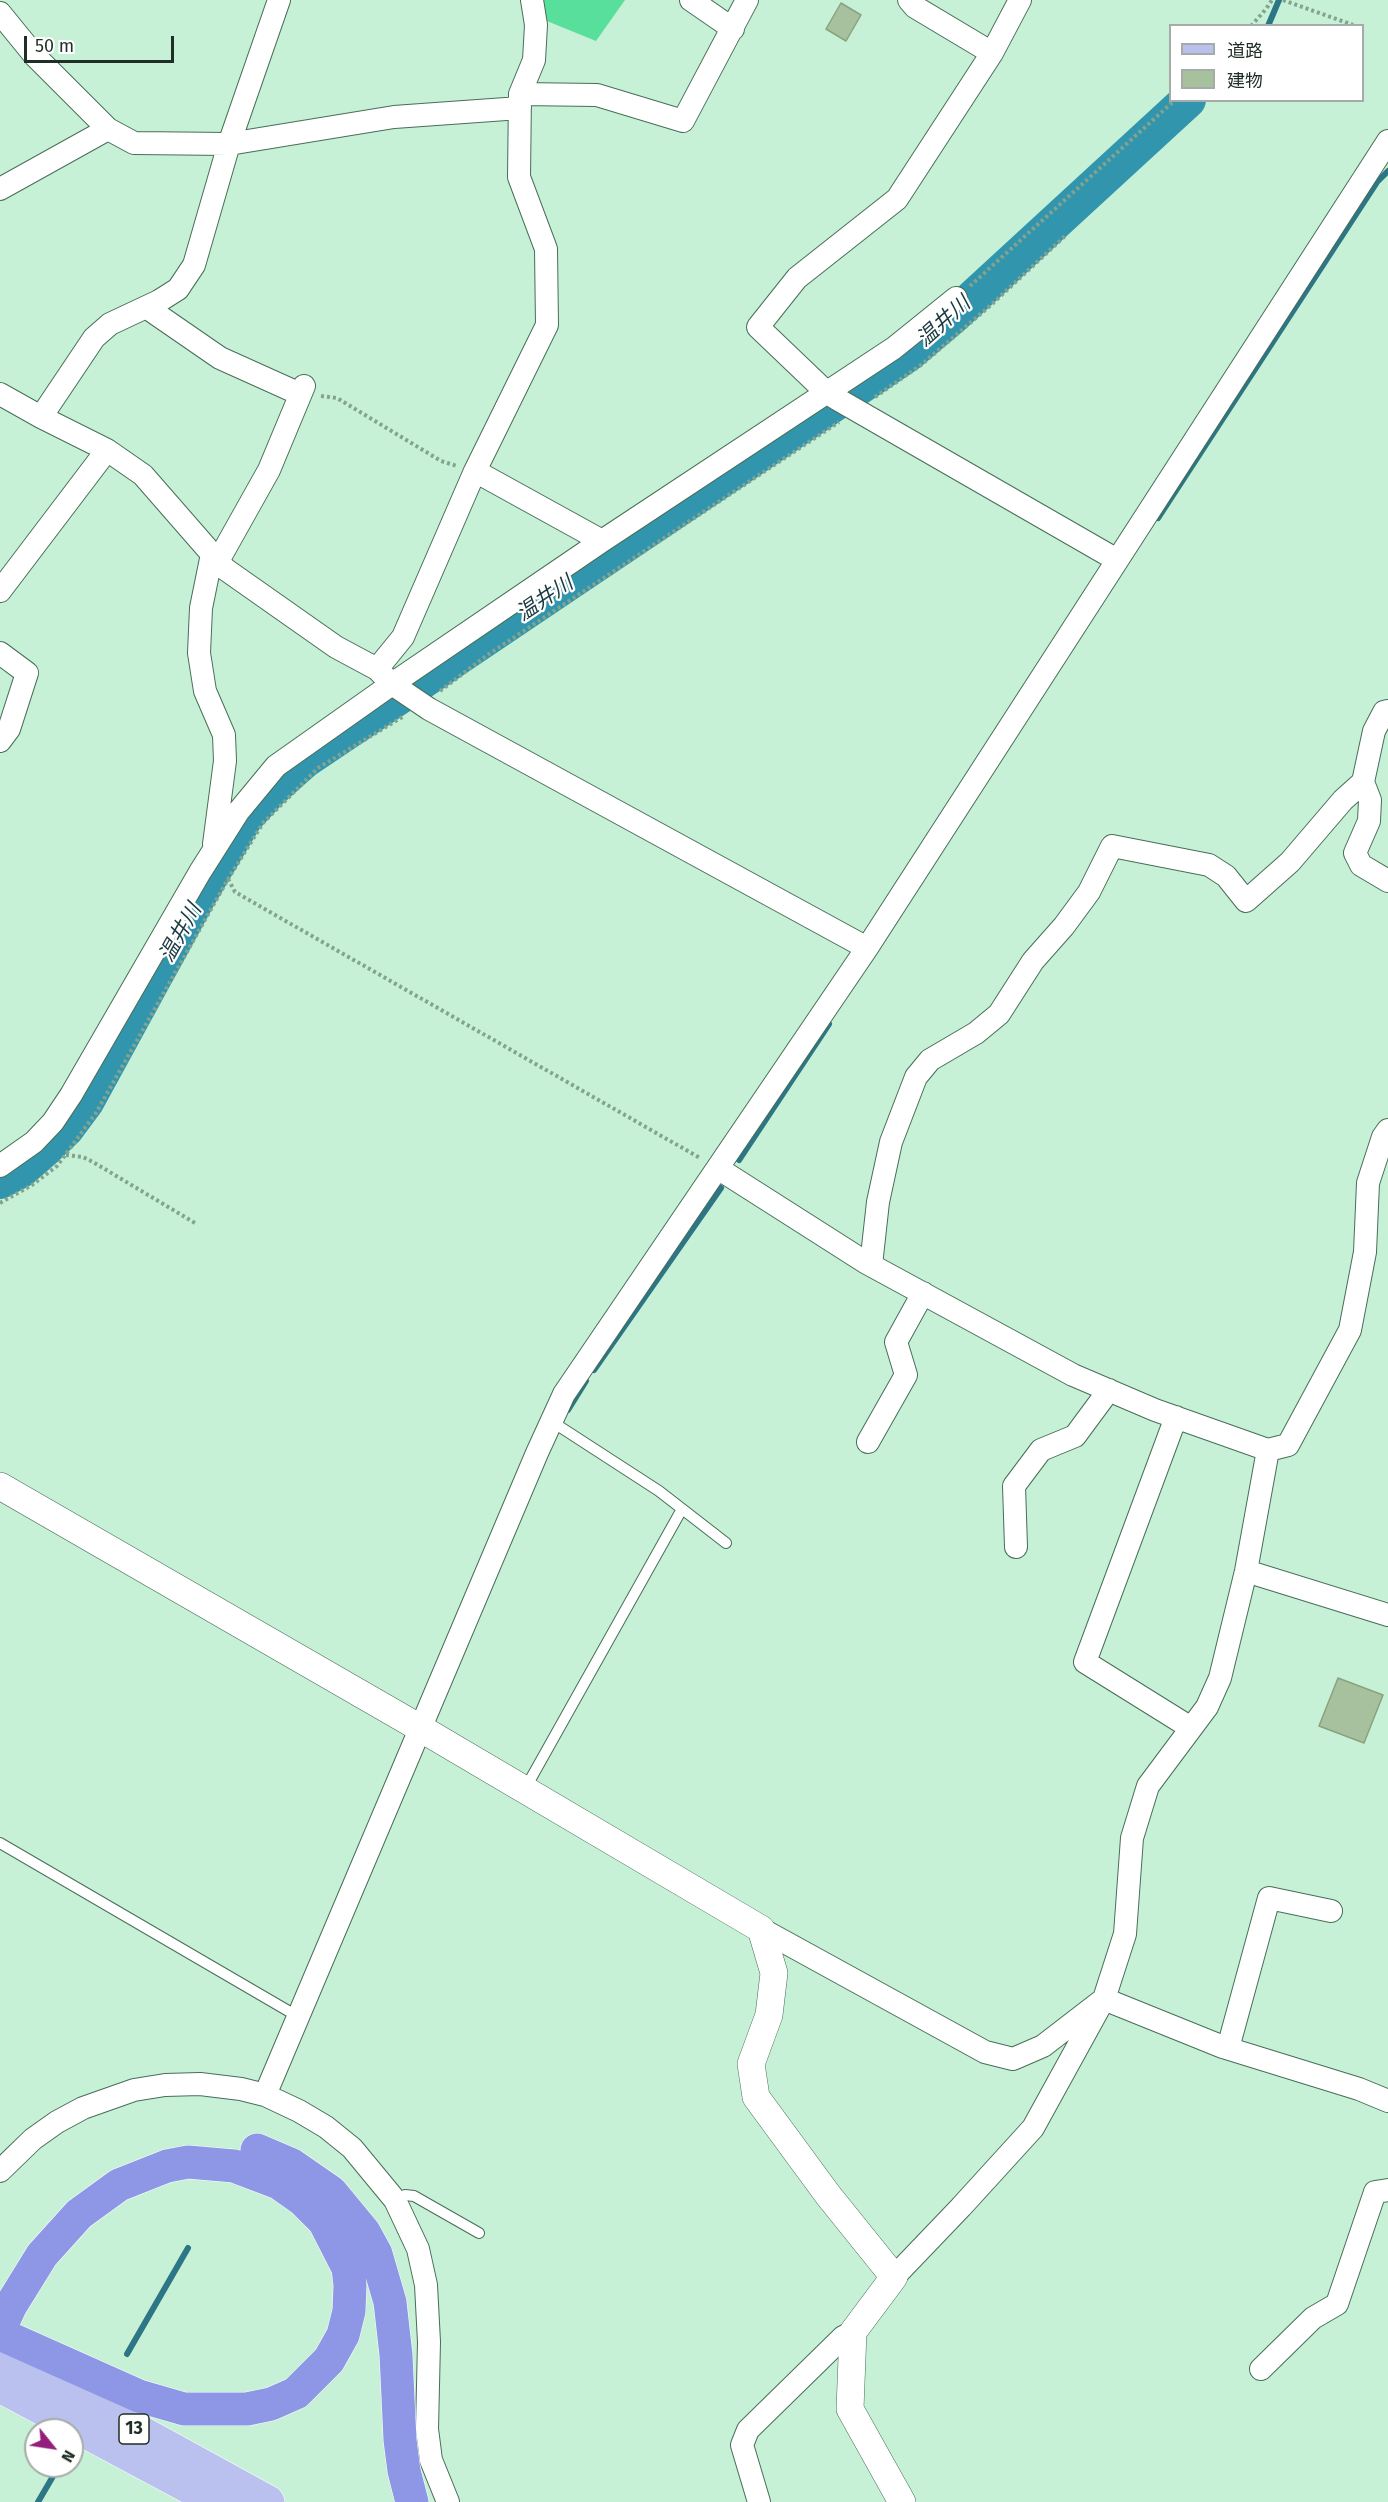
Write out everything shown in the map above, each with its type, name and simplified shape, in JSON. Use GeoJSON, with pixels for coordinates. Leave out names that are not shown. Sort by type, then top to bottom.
{"type":"FeatureCollection","features":[{"type":"Feature","properties":{"kind":"highway"},"geometry":{"type":"LineString","coordinates":[[3,2312],[33,2232],[53,2208],[88,2179],[122,2159],[147,2150],[198,2141],[245,2147],[269,2154],[292,2165],[321,2184],[348,2211],[364,2232],[384,2276],[394,2327],[401,2451],[412,2502]]}},
{"type":"Feature","properties":{"kind":"highway"},"geometry":{"type":"LineString","coordinates":[[188,2162],[234,2166],[256,2173],[279,2183],[303,2200],[324,2220],[338,2245],[348,2268],[350,2285],[349,2311],[343,2335],[329,2360],[296,2393],[271,2404],[247,2409],[184,2409],[139,2396],[3,2312],[47,2248],[79,2214],[99,2197],[143,2173],[188,2162]]}},
{"type":"Feature","properties":{"kind":"main road","name":"13"},"geometry":{"type":"LineString","coordinates":[[0,2355],[268,2502]]}},
{"type":"Feature","properties":{"kind":"main road","name":"13"},"geometry":{"type":"LineString","coordinates":[[0,2386],[217,2502]]}},
{"type":"Feature","properties":{"kind":"street"},"geometry":{"type":"LineString","coordinates":[[41,417],[94,338],[110,324],[178,289],[194,265],[229,144],[279,0]]}},
{"type":"Feature","properties":{"kind":"street"},"geometry":{"type":"LineString","coordinates":[[389,680],[403,637],[475,471],[547,325],[546,249],[519,177],[520,101],[534,60],[536,25],[532,0]]}},
{"type":"Feature","properties":{"kind":"street"},"geometry":{"type":"LineString","coordinates":[[691,0],[733,29]]}},
{"type":"Feature","properties":{"kind":"street"},"geometry":{"type":"LineString","coordinates":[[0,13],[34,56],[108,129],[134,143],[229,144],[394,117],[520,101],[597,95],[683,121],[747,0]]}},
{"type":"Feature","properties":{"kind":"street"},"geometry":{"type":"LineString","coordinates":[[909,0],[915,7],[992,53]]}},
{"type":"Feature","properties":{"kind":"street"},"geometry":{"type":"LineString","coordinates":[[1020,0],[992,53],[897,199],[797,278],[758,327],[826,392],[1117,560]]}},
{"type":"Feature","properties":{"kind":"street"},"geometry":{"type":"LineString","coordinates":[[0,189],[108,129]]}},
{"type":"Feature","properties":{"kind":"street"},"geometry":{"type":"LineString","coordinates":[[265,2095],[564,1394],[867,948],[1388,141]]}},
{"type":"Feature","properties":{"kind":"street"},"geometry":{"type":"LineString","coordinates":[[0,1166],[34,1142],[53,1122],[213,850],[238,812],[276,766],[389,680],[894,348],[956,298]]}},
{"type":"Feature","properties":{"kind":"street"},"geometry":{"type":"LineString","coordinates":[[146,307],[220,358],[302,390],[269,470],[215,558],[201,609],[199,653],[205,691],[224,735],[225,761],[213,850]]}},
{"type":"Feature","properties":{"kind":"street"},"geometry":{"type":"LineString","coordinates":[[0,394],[107,450],[143,475],[225,569],[336,647],[420,702],[867,948]]}},
{"type":"Feature","properties":{"kind":"street"},"geometry":{"type":"LineString","coordinates":[[0,591],[107,450]]}},
{"type":"Feature","properties":{"kind":"street"},"geometry":{"type":"LineString","coordinates":[[475,471],[602,541]]}},
{"type":"Feature","properties":{"kind":"street"},"geometry":{"type":"LineString","coordinates":[[0,653],[27,673],[9,729],[0,741]]}},
{"type":"Feature","properties":{"kind":"street"},"geometry":{"type":"LineString","coordinates":[[1388,711],[1384,712],[1374,731],[1363,782],[1370,800],[1369,821],[1355,853],[1361,865],[1388,881]]}},
{"type":"Feature","properties":{"kind":"street"},"geometry":{"type":"LineString","coordinates":[[871,1265],[878,1202],[891,1142],[916,1077],[930,1060],[976,1033],[999,1014],[1033,961],[1064,926],[1089,892],[1112,846],[1209,865],[1227,876],[1246,901],[1290,862],[1343,800],[1363,782]]}},
{"type":"Feature","properties":{"kind":"street"},"geometry":{"type":"LineString","coordinates":[[719,1169],[871,1265],[1073,1375],[1176,1417],[1268,1450],[1288,1445],[1350,1330],[1365,1252],[1368,1183],[1383,1137],[1388,1130]]}},
{"type":"Feature","properties":{"kind":"street"},"geometry":{"type":"LineString","coordinates":[[868,1442],[906,1375],[896,1342],[923,1293]]}},
{"type":"Feature","properties":{"kind":"street"},"geometry":{"type":"LineString","coordinates":[[1016,1547],[1014,1486],[1041,1450],[1075,1436],[1109,1390]]}},
{"type":"Feature","properties":{"kind":"street"},"geometry":{"type":"LineString","coordinates":[[1176,1417],[1085,1662],[1191,1728]]}},
{"type":"Feature","properties":{"kind":"street"},"geometry":{"type":"LineString","coordinates":[[759,2502],[742,2445],[748,2430],[843,2337],[854,2332],[894,2277],[1033,2128],[1104,1999],[1125,1934],[1132,1838],[1148,1786],[1207,1707],[1220,1678],[1246,1571],[1268,1450]]}},
{"type":"Feature","properties":{"kind":"street"},"geometry":{"type":"LineString","coordinates":[[0,1486],[525,1789],[761,1929],[985,2052],[1013,2059],[1043,2046],[1104,1999]]}},
{"type":"Feature","properties":{"kind":"street"},"geometry":{"type":"LineString","coordinates":[[1246,1571],[1388,1615]]}},
{"type":"Feature","properties":{"kind":"street"},"geometry":{"type":"LineString","coordinates":[[1228,2048],[1269,1898],[1331,1911]]}},
{"type":"Feature","properties":{"kind":"street"},"geometry":{"type":"LineString","coordinates":[[761,1929],[774,1973],[769,2015],[751,2064],[756,2097],[828,2195],[894,2277]]}},
{"type":"Feature","properties":{"kind":"street"},"geometry":{"type":"LineString","coordinates":[[1104,1999],[1228,2048],[1359,2089],[1388,2101]]}},
{"type":"Feature","properties":{"kind":"street"},"geometry":{"type":"LineString","coordinates":[[0,2171],[33,2139],[57,2122],[83,2108],[134,2090],[165,2085],[200,2084],[242,2089],[265,2095],[326,2127],[352,2148],[395,2200],[418,2249],[426,2285],[429,2342],[427,2429],[431,2460],[448,2502]]}},
{"type":"Feature","properties":{"kind":"street"},"geometry":{"type":"LineString","coordinates":[[1261,2369],[1313,2318],[1337,2304],[1375,2192],[1388,2190]]}},
{"type":"Feature","properties":{"kind":"street"},"geometry":{"type":"LineString","coordinates":[[854,2332],[850,2409],[902,2502]]}},
{"type":"Feature","properties":{"kind":"lane"},"geometry":{"type":"LineString","coordinates":[[551,1421],[659,1491],[726,1543]]}},
{"type":"Feature","properties":{"kind":"lane"},"geometry":{"type":"LineString","coordinates":[[525,1789],[682,1509]]}},
{"type":"Feature","properties":{"kind":"lane"},"geometry":{"type":"LineString","coordinates":[[0,1843],[297,2016]]}},
{"type":"Feature","properties":{"kind":"lane"},"geometry":{"type":"LineString","coordinates":[[395,2200],[405,2195],[414,2196],[479,2233]]}},
{"type":"Feature","properties":{"kind":"path"},"geometry":{"type":"LineString","coordinates":[[1253,24],[1272,0]]}},
{"type":"Feature","properties":{"kind":"path"},"geometry":{"type":"LineString","coordinates":[[1283,0],[1350,24]]}},
{"type":"Feature","properties":{"kind":"path"},"geometry":{"type":"LineString","coordinates":[[956,298],[1173,102]]}},
{"type":"Feature","properties":{"kind":"path"},"geometry":{"type":"LineString","coordinates":[[0,1203],[44,1176],[65,1155],[96,1113],[228,879],[263,822],[318,768],[420,702],[921,365],[991,305],[1065,236]]}},
{"type":"Feature","properties":{"kind":"path"},"geometry":{"type":"LineString","coordinates":[[302,390],[337,398],[441,461],[475,471]]}},
{"type":"Feature","properties":{"kind":"path"},"geometry":{"type":"LineString","coordinates":[[228,879],[235,892],[719,1169]]}},
{"type":"Feature","properties":{"kind":"path"},"geometry":{"type":"LineString","coordinates":[[65,1155],[83,1157],[93,1162],[195,1223]]}},
{"type":"Feature","properties":{"kind":"green space"},"geometry":{"type":"Polygon","coordinates":[[[537,0],[625,0],[596,41],[542,19],[537,0]]]}},
{"type":"Feature","properties":{"kind":"building"},"geometry":{"type":"Polygon","coordinates":[[[841,3],[861,15],[846,41],[826,29],[841,3]]]}},
{"type":"Feature","properties":{"kind":"building"},"geometry":{"type":"Polygon","coordinates":[[[1338,1678],[1383,1695],[1364,1743],[1319,1726],[1338,1678]]]}},
{"type":"Feature","properties":{"kind":"waterway","name":"温井川"},"geometry":{"type":"LineString","coordinates":[[1269,24],[1279,0]]}},
{"type":"Feature","properties":{"kind":"waterway","name":"温井川"},"geometry":{"type":"LineString","coordinates":[[0,1181],[21,1170],[45,1149],[66,1129],[86,1102],[198,897],[245,818],[270,791],[305,760],[908,354],[952,317],[1186,102]]}},
{"type":"Feature","properties":{"kind":"waterway"},"geometry":{"type":"LineString","coordinates":[[1158,518],[1377,182],[1388,171]]}},
{"type":"Feature","properties":{"kind":"waterway"},"geometry":{"type":"LineString","coordinates":[[739,1160],[829,1024]]}},
{"type":"Feature","properties":{"kind":"waterway"},"geometry":{"type":"LineString","coordinates":[[594,1370],[721,1188]]}},
{"type":"Feature","properties":{"kind":"waterway"},"geometry":{"type":"LineString","coordinates":[[568,1410],[586,1381]]}},
{"type":"Feature","properties":{"kind":"waterway"},"geometry":{"type":"LineString","coordinates":[[127,2354],[188,2248]]}},
{"type":"Feature","properties":{"kind":"waterway"},"geometry":{"type":"LineString","coordinates":[[38,2502],[52,2478]]}}]}
